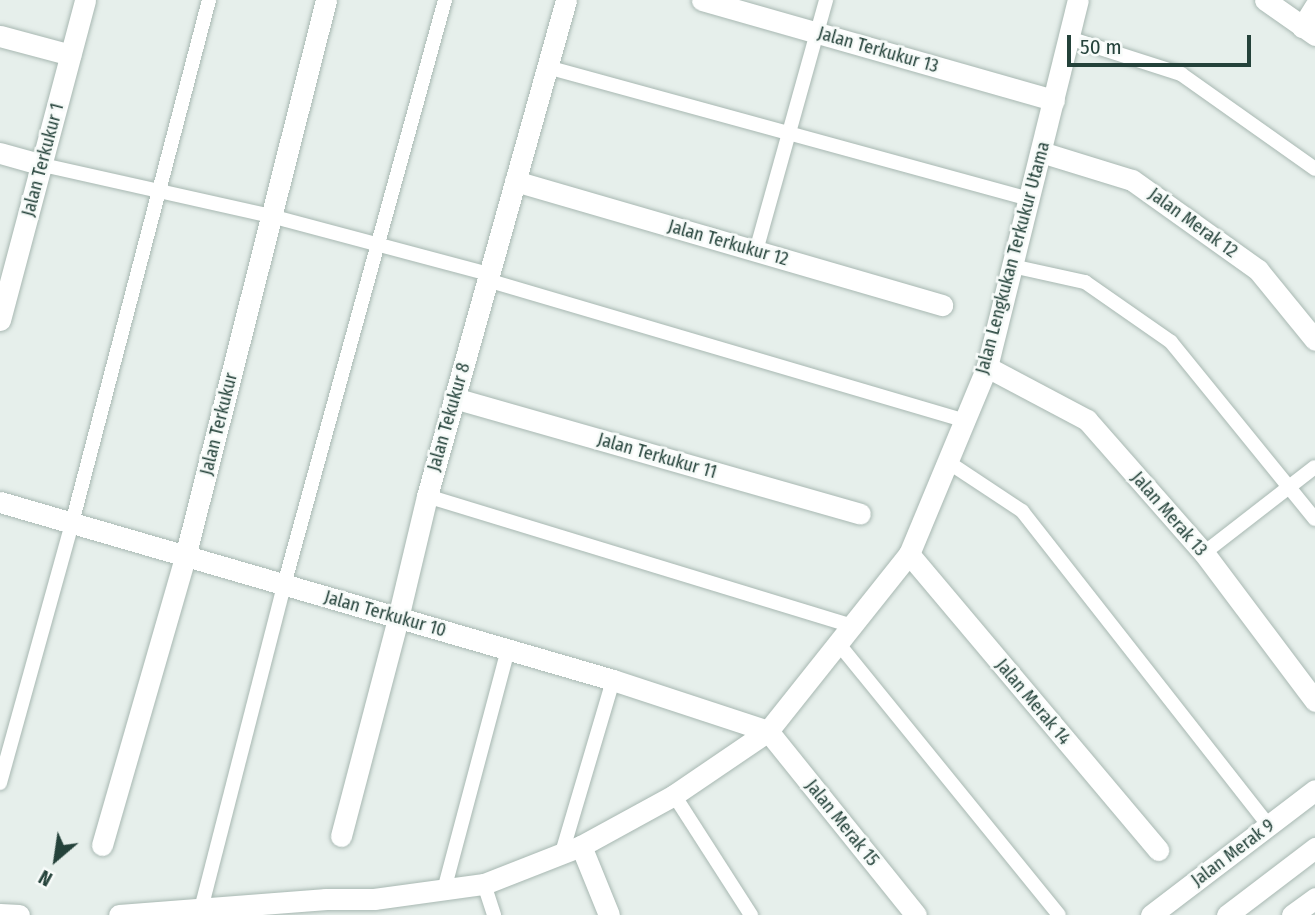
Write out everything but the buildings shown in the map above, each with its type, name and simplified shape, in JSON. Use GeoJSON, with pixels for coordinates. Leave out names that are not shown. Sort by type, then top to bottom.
{"type":"FeatureCollection","features":[{"type":"Feature","properties":{"kind":"street","name":"Jalan Terkukur 1"},"geometry":{"type":"LineString","coordinates":[[0,320],[6,272],[43,165],[85,0]]}},
{"type":"Feature","properties":{"kind":"street","name":"Jalan Terkukur"},"geometry":{"type":"LineString","coordinates":[[102,845],[185,557],[326,0]]}},
{"type":"Feature","properties":{"kind":"street","name":"Jalan Tekukur 8"},"geometry":{"type":"LineString","coordinates":[[341,836],[398,618],[426,496],[566,0]]}},
{"type":"Feature","properties":{"kind":"street","name":"Jalan Terkukur 13"},"geometry":{"type":"LineString","coordinates":[[702,0],[1054,100]]}},
{"type":"Feature","properties":{"kind":"street","name":"Jalan Lengkukan Terkukur Utama"},"geometry":{"type":"LineString","coordinates":[[119,915],[327,899],[375,907],[444,890],[484,884],[581,846],[674,795],[768,731],[909,554],[987,367],[1078,0]]}},
{"type":"Feature","properties":{"kind":"street"},"geometry":{"type":"LineString","coordinates":[[1265,0],[1308,31],[1315,6]]}},
{"type":"Feature","properties":{"kind":"street"},"geometry":{"type":"LineString","coordinates":[[0,36],[71,55]]}},
{"type":"Feature","properties":{"kind":"street","name":"Jalan Merak 12"},"geometry":{"type":"LineString","coordinates":[[1041,152],[1132,180],[1258,270],[1314,337]]}},
{"type":"Feature","properties":{"kind":"street"},"geometry":{"type":"LineString","coordinates":[[0,153],[43,165]]}},
{"type":"Feature","properties":{"kind":"street","name":"Jalan Terkukur 12"},"geometry":{"type":"LineString","coordinates":[[515,181],[942,304]]}},
{"type":"Feature","properties":{"kind":"street","name":"Jalan Merak 13"},"geometry":{"type":"LineString","coordinates":[[987,367],[1087,420],[1204,553],[1315,701]]}},
{"type":"Feature","properties":{"kind":"street","name":"Jalan Terkukur 11"},"geometry":{"type":"LineString","coordinates":[[454,398],[860,514]]}},
{"type":"Feature","properties":{"kind":"street","name":"Jalan Terkukur 10"},"geometry":{"type":"LineString","coordinates":[[0,502],[613,680],[768,731]]}},
{"type":"Feature","properties":{"kind":"street","name":"Jalan Merak 14"},"geometry":{"type":"LineString","coordinates":[[909,554],[1158,850]]}},
{"type":"Feature","properties":{"kind":"street","name":"Jalan Merak 15"},"geometry":{"type":"LineString","coordinates":[[768,731],[916,915]]}},
{"type":"Feature","properties":{"kind":"street","name":"Jalan Merak 9"},"geometry":{"type":"LineString","coordinates":[[1151,915],[1315,790]]}},
{"type":"Feature","properties":{"kind":"street"},"geometry":{"type":"LineString","coordinates":[[581,846],[609,915]]}},
{"type":"Feature","properties":{"kind":"street"},"geometry":{"type":"LineString","coordinates":[[1227,915],[1315,848]]}},
{"type":"Feature","properties":{"kind":"street"},"geometry":{"type":"LineString","coordinates":[[1292,915],[1315,898]]}},
{"type":"Feature","properties":{"kind":"street"},"geometry":{"type":"LineString","coordinates":[[0,914],[19,915]]}},
{"type":"Feature","properties":{"kind":"lane"},"geometry":{"type":"LineString","coordinates":[[0,783],[72,523],[157,190],[209,0]]}},
{"type":"Feature","properties":{"kind":"lane"},"geometry":{"type":"LineString","coordinates":[[201,909],[284,585],[445,0]]}},
{"type":"Feature","properties":{"kind":"lane"},"geometry":{"type":"LineString","coordinates":[[756,251],[826,0]]}},
{"type":"Feature","properties":{"kind":"lane"},"geometry":{"type":"LineString","coordinates":[[1069,38],[1181,74],[1315,169]]}},
{"type":"Feature","properties":{"kind":"lane"},"geometry":{"type":"LineString","coordinates":[[547,67],[1029,199]]}},
{"type":"Feature","properties":{"kind":"lane"},"geometry":{"type":"LineString","coordinates":[[43,165],[271,216],[377,244],[965,421]]}},
{"type":"Feature","properties":{"kind":"lane"},"geometry":{"type":"LineString","coordinates":[[1012,266],[1085,282],[1171,342],[1315,519]]}},
{"type":"Feature","properties":{"kind":"lane"},"geometry":{"type":"LineString","coordinates":[[948,462],[1021,511],[1269,826]]}},
{"type":"Feature","properties":{"kind":"lane"},"geometry":{"type":"LineString","coordinates":[[1204,553],[1315,467]]}},
{"type":"Feature","properties":{"kind":"lane"},"geometry":{"type":"LineString","coordinates":[[426,496],[845,634],[1059,915]]}},
{"type":"Feature","properties":{"kind":"lane"},"geometry":{"type":"LineString","coordinates":[[444,890],[508,650]]}},
{"type":"Feature","properties":{"kind":"lane"},"geometry":{"type":"LineString","coordinates":[[561,856],[613,680]]}},
{"type":"Feature","properties":{"kind":"lane"},"geometry":{"type":"LineString","coordinates":[[674,795],[751,915]]}},
{"type":"Feature","properties":{"kind":"lane"},"geometry":{"type":"LineString","coordinates":[[484,884],[494,915]]}}]}
